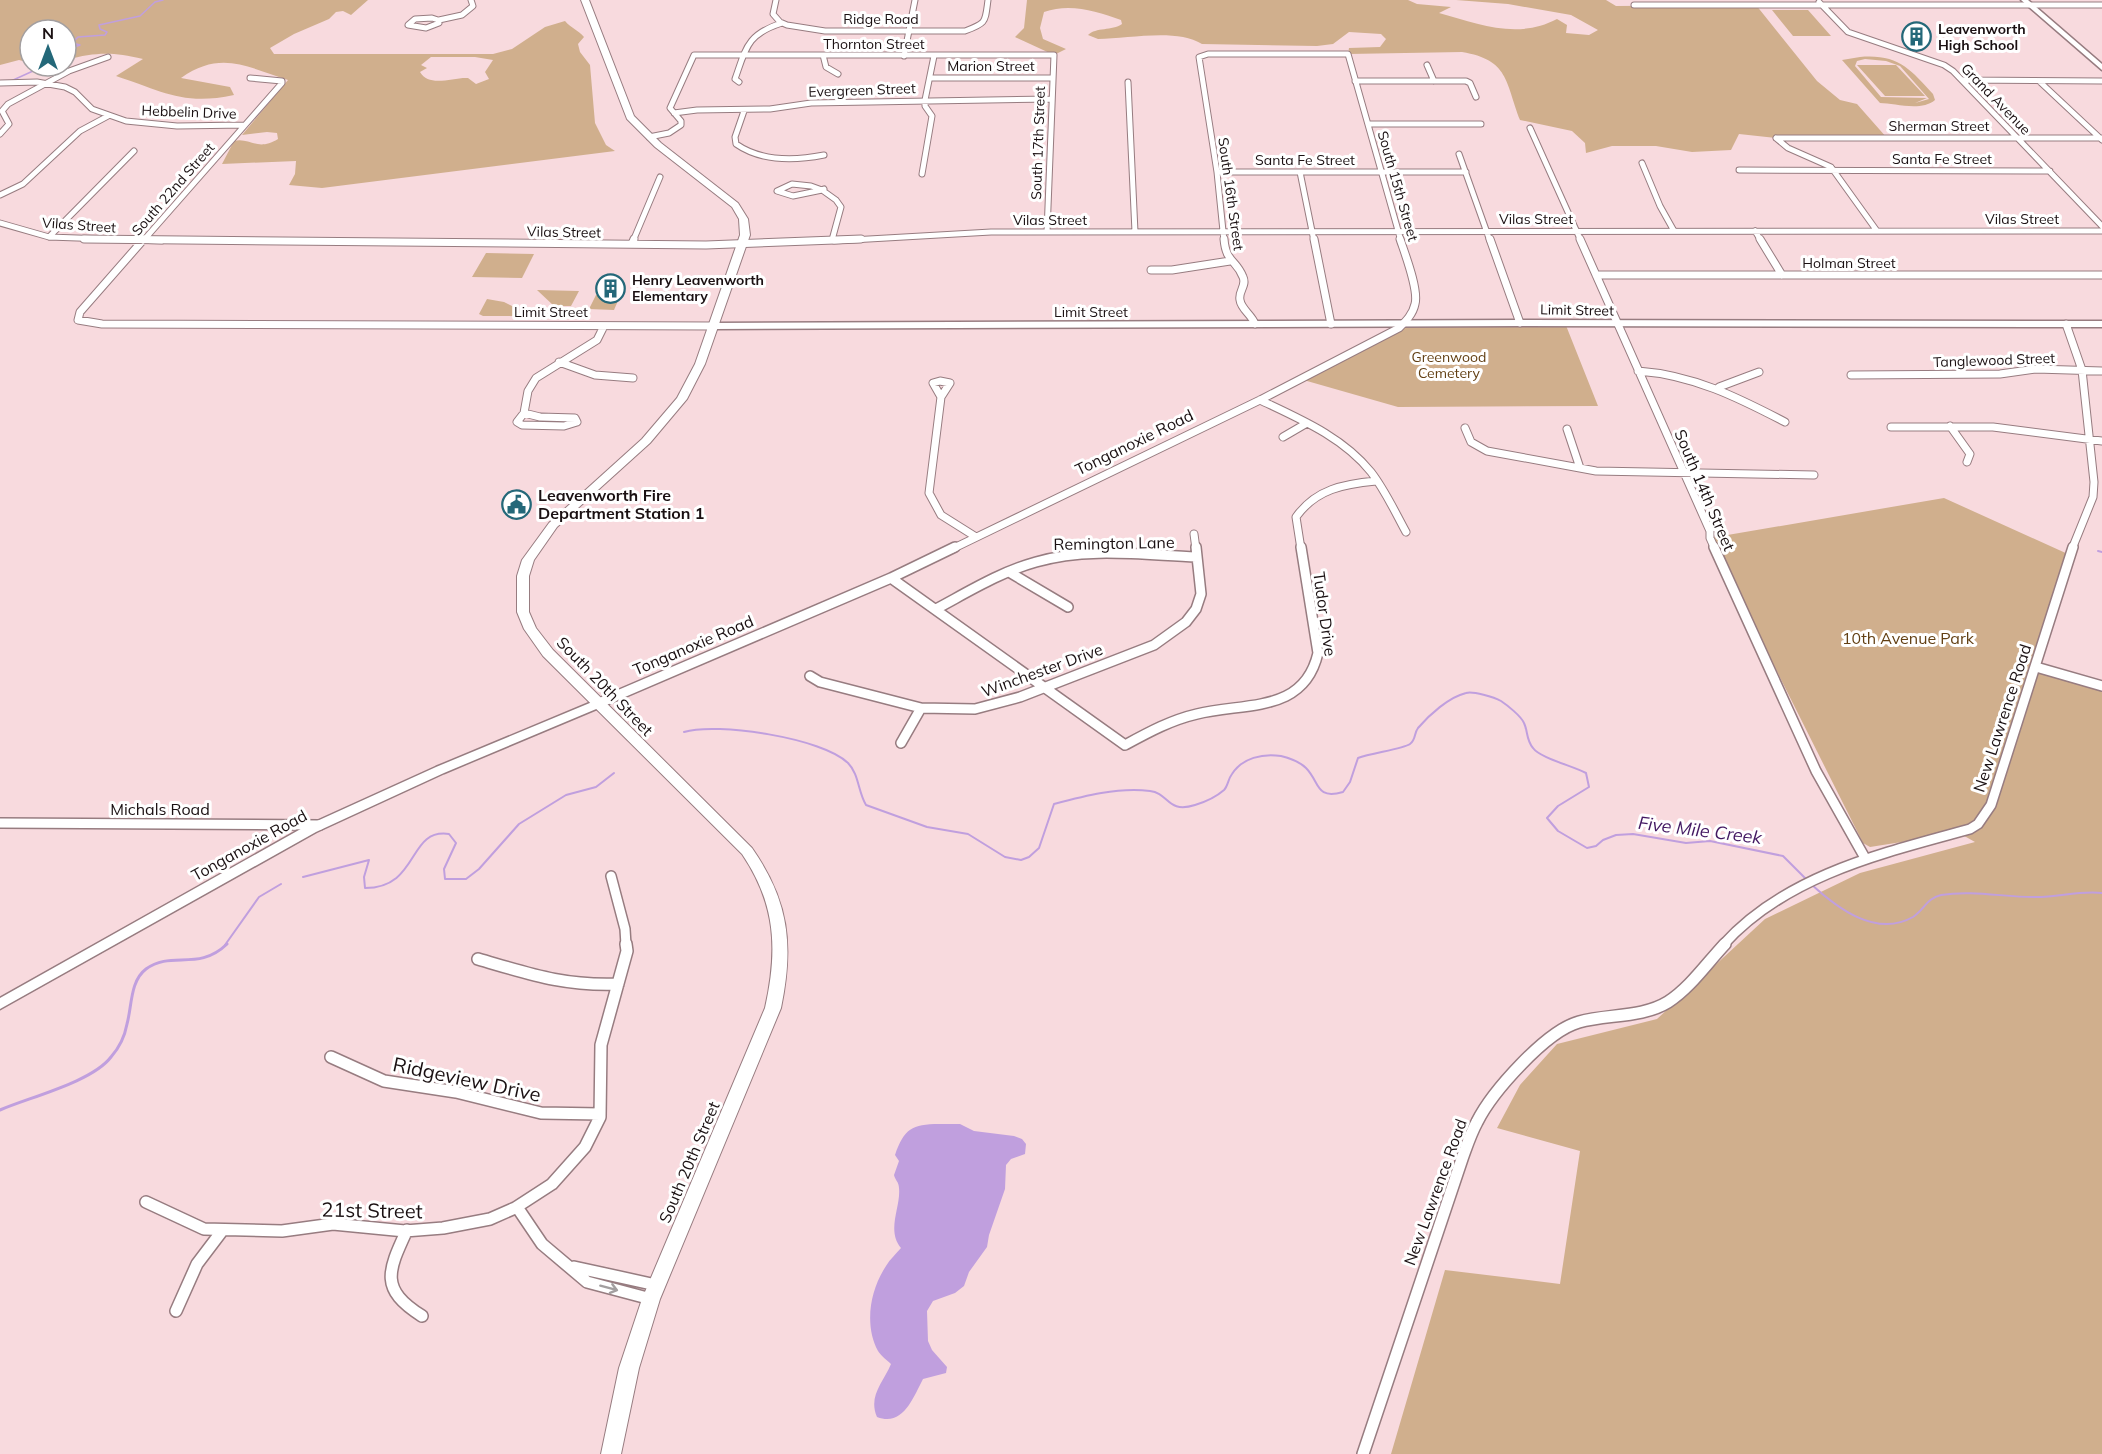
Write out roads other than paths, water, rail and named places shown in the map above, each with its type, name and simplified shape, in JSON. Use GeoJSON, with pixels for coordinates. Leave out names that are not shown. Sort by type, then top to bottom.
{"type":"FeatureCollection","features":[{"type":"Feature","properties":{"kind":"main road","name":"South 20th Street"},"geometry":{"type":"LineString","coordinates":[[585,0],[630,117],[649,137],[735,205],[743,215],[746,225],[695,379],[672,413],[646,441],[553,525],[536,547],[526,568],[521,598],[523,612],[530,629],[548,653],[747,851],[759,867],[778,911],[782,938],[780,978],[773,1008],[656,1285],[624,1389],[611,1454]]}},
{"type":"Feature","properties":{"kind":"street"},"geometry":{"type":"LineString","coordinates":[[439,20],[438,24],[426,28],[413,27],[408,24],[419,18],[439,20],[454,18],[468,12],[473,6],[471,0]]}},
{"type":"Feature","properties":{"kind":"street"},"geometry":{"type":"LineString","coordinates":[[739,82],[735,79],[752,35],[782,23],[773,14],[777,0]]}},
{"type":"Feature","properties":{"kind":"street"},"geometry":{"type":"LineString","coordinates":[[904,56],[915,0]]}},
{"type":"Feature","properties":{"kind":"street","name":"Ridge Road"},"geometry":{"type":"LineString","coordinates":[[782,23],[797,28],[825,31],[975,29],[985,21],[988,0]]}},
{"type":"Feature","properties":{"kind":"street"},"geometry":{"type":"LineString","coordinates":[[1887,0],[1892,5]]}},
{"type":"Feature","properties":{"kind":"street"},"geometry":{"type":"LineString","coordinates":[[1634,5],[1684,2],[1718,5],[1820,2],[1892,5],[2027,3],[2102,5]]}},
{"type":"Feature","properties":{"kind":"street","name":"Grand Avenue"},"geometry":{"type":"LineString","coordinates":[[1820,2],[1848,32],[1944,65],[1963,80],[2102,226]]}},
{"type":"Feature","properties":{"kind":"street"},"geometry":{"type":"LineString","coordinates":[[2027,3],[2102,68]]}},
{"type":"Feature","properties":{"kind":"street","name":"South 15th Street"},"geometry":{"type":"LineString","coordinates":[[1201,55],[1348,54],[1416,303],[1404,324]]}},
{"type":"Feature","properties":{"kind":"street"},"geometry":{"type":"LineString","coordinates":[[2085,54],[2102,54]]}},
{"type":"Feature","properties":{"kind":"street","name":"Thornton Street"},"geometry":{"type":"LineString","coordinates":[[674,113],[670,108],[694,55],[1054,55]]}},
{"type":"Feature","properties":{"kind":"street"},"geometry":{"type":"LineString","coordinates":[[823,55],[826,67],[838,74]]}},
{"type":"Feature","properties":{"kind":"street","name":"South 17th Street"},"geometry":{"type":"LineString","coordinates":[[1047,232],[1054,55]]}},
{"type":"Feature","properties":{"kind":"street","name":"South 16th Street"},"geometry":{"type":"LineString","coordinates":[[1201,55],[1199,57],[1217,172],[1225,253],[1243,275],[1245,283],[1239,297],[1240,302],[1253,317],[1255,324]]}},
{"type":"Feature","properties":{"kind":"street"},"geometry":{"type":"LineString","coordinates":[[922,174],[932,116],[925,106],[925,100],[934,56]]}},
{"type":"Feature","properties":{"kind":"street"},"geometry":{"type":"LineString","coordinates":[[0,134],[9,124],[3,111],[5,107],[69,71],[108,57]]}},
{"type":"Feature","properties":{"kind":"street"},"geometry":{"type":"LineString","coordinates":[[1427,65],[1434,81]]}},
{"type":"Feature","properties":{"kind":"street","name":"South 22nd Street"},"geometry":{"type":"LineString","coordinates":[[80,321],[78,316],[80,312],[282,81],[250,78]]}},
{"type":"Feature","properties":{"kind":"street","name":"Marion Street"},"geometry":{"type":"LineString","coordinates":[[930,78],[1052,78]]}},
{"type":"Feature","properties":{"kind":"street"},"geometry":{"type":"LineString","coordinates":[[1963,80],[2102,81]]}},
{"type":"Feature","properties":{"kind":"street"},"geometry":{"type":"LineString","coordinates":[[1355,81],[1466,81],[1470,83],[1476,97]]}},
{"type":"Feature","properties":{"kind":"street"},"geometry":{"type":"LineString","coordinates":[[2039,81],[2102,139]]}},
{"type":"Feature","properties":{"kind":"street"},"geometry":{"type":"LineString","coordinates":[[1128,82],[1135,232]]}},
{"type":"Feature","properties":{"kind":"street","name":"Hebbelin Drive"},"geometry":{"type":"LineString","coordinates":[[0,83],[46,84],[72,91],[89,107],[108,116],[159,124],[244,126]]}},
{"type":"Feature","properties":{"kind":"street","name":"Evergreen Street"},"geometry":{"type":"LineString","coordinates":[[674,113],[697,110],[770,110],[811,102],[1051,99]]}},
{"type":"Feature","properties":{"kind":"street"},"geometry":{"type":"LineString","coordinates":[[744,111],[735,137],[736,144],[741,148],[766,157],[812,158],[824,155]]}},
{"type":"Feature","properties":{"kind":"street"},"geometry":{"type":"LineString","coordinates":[[649,137],[669,133],[681,125],[681,121],[674,113]]}},
{"type":"Feature","properties":{"kind":"street"},"geometry":{"type":"LineString","coordinates":[[0,195],[23,184],[80,131],[108,116]]}},
{"type":"Feature","properties":{"kind":"street"},"geometry":{"type":"LineString","coordinates":[[1368,124],[1481,124]]}},
{"type":"Feature","properties":{"kind":"street","name":"South 14th Street"},"geometry":{"type":"LineString","coordinates":[[1530,128],[1710,531],[1710,538],[1816,771],[1865,858]]}},
{"type":"Feature","properties":{"kind":"street","name":"Sherman Street"},"geometry":{"type":"LineString","coordinates":[[1834,171],[1822,161],[1790,148],[1776,138],[2102,139]]}},
{"type":"Feature","properties":{"kind":"street"},"geometry":{"type":"LineString","coordinates":[[44,244],[134,152]]}},
{"type":"Feature","properties":{"kind":"street"},"geometry":{"type":"LineString","coordinates":[[1459,154],[1520,323]]}},
{"type":"Feature","properties":{"kind":"street"},"geometry":{"type":"LineString","coordinates":[[1642,163],[1660,206],[1674,231]]}},
{"type":"Feature","properties":{"kind":"street","name":"Santa Fe Street"},"geometry":{"type":"LineString","coordinates":[[1739,170],[2050,171]]}},
{"type":"Feature","properties":{"kind":"street"},"geometry":{"type":"LineString","coordinates":[[1834,171],[1877,231]]}},
{"type":"Feature","properties":{"kind":"street","name":"Santa Fe Street"},"geometry":{"type":"LineString","coordinates":[[1217,172],[1466,172]]}},
{"type":"Feature","properties":{"kind":"street"},"geometry":{"type":"LineString","coordinates":[[1300,172],[1331,324]]}},
{"type":"Feature","properties":{"kind":"street"},"geometry":{"type":"LineString","coordinates":[[632,244],[660,177]]}},
{"type":"Feature","properties":{"kind":"street"},"geometry":{"type":"LineString","coordinates":[[824,189],[790,196],[779,194],[778,189],[784,185],[806,185],[824,189],[838,201],[841,207],[832,240]]}},
{"type":"Feature","properties":{"kind":"street","name":"Vilas Street"},"geometry":{"type":"LineString","coordinates":[[0,223],[51,237],[144,241],[741,245],[950,233],[1047,232],[2102,231]]}},
{"type":"Feature","properties":{"kind":"street"},"geometry":{"type":"LineString","coordinates":[[1755,231],[1782,275]]}},
{"type":"Feature","properties":{"kind":"street"},"geometry":{"type":"LineString","coordinates":[[1151,270],[1172,270],[1230,261]]}},
{"type":"Feature","properties":{"kind":"street","name":"Holman Street"},"geometry":{"type":"LineString","coordinates":[[1596,275],[2102,275]]}},
{"type":"Feature","properties":{"kind":"street","name":"Limit Street"},"geometry":{"type":"LineString","coordinates":[[80,321],[102,324],[595,326],[2102,324]]}},
{"type":"Feature","properties":{"kind":"street","name":"Tonganoxie Road"},"geometry":{"type":"LineString","coordinates":[[0,1005],[320,825],[891,578],[1260,400],[1380,339],[1404,324]]}},
{"type":"Feature","properties":{"kind":"street","name":"New Lawrence Road"},"geometry":{"type":"LineString","coordinates":[[1363,1454],[1463,1156],[1476,1123],[1494,1094],[1551,1036],[1564,1028],[1578,1022],[1650,1010],[1678,995],[1736,932],[1775,903],[1826,874],[1865,858],[1959,833],[1978,824],[1990,805],[2036,667],[2069,557],[2093,497],[2094,482],[2082,370],[2066,324]]}},
{"type":"Feature","properties":{"kind":"street"},"geometry":{"type":"LineString","coordinates":[[591,343],[595,326]]}},
{"type":"Feature","properties":{"kind":"street"},"geometry":{"type":"LineString","coordinates":[[524,413],[540,417],[575,418],[577,422],[564,426],[519,424],[518,420],[524,413],[528,391],[536,378],[559,362],[583,350],[601,334],[604,326]]}},
{"type":"Feature","properties":{"kind":"street"},"geometry":{"type":"LineString","coordinates":[[559,362],[595,375],[633,378]]}},
{"type":"Feature","properties":{"kind":"street","name":"Tanglewood Street"},"geometry":{"type":"LineString","coordinates":[[1851,375],[1992,375],[2023,369],[2102,371]]}},
{"type":"Feature","properties":{"kind":"street"},"geometry":{"type":"LineString","coordinates":[[1638,371],[1691,377],[1719,387],[1785,422]]}},
{"type":"Feature","properties":{"kind":"street"},"geometry":{"type":"LineString","coordinates":[[1719,387],[1759,372]]}},
{"type":"Feature","properties":{"kind":"street"},"geometry":{"type":"LineString","coordinates":[[941,397],[929,494],[933,507],[946,519],[976,537]]}},
{"type":"Feature","properties":{"kind":"street"},"geometry":{"type":"LineString","coordinates":[[1260,400],[1307,423],[1352,453],[1371,472],[1406,532]]}},
{"type":"Feature","properties":{"kind":"street"},"geometry":{"type":"LineString","coordinates":[[1283,437],[1307,423]]}},
{"type":"Feature","properties":{"kind":"street"},"geometry":{"type":"LineString","coordinates":[[1950,426],[1970,454],[1967,462]]}},
{"type":"Feature","properties":{"kind":"street"},"geometry":{"type":"LineString","coordinates":[[1891,427],[2004,428],[2102,441]]}},
{"type":"Feature","properties":{"kind":"street"},"geometry":{"type":"LineString","coordinates":[[1465,428],[1471,442],[1487,451],[1611,473],[1814,475]]}},
{"type":"Feature","properties":{"kind":"street"},"geometry":{"type":"LineString","coordinates":[[1567,429],[1580,468]]}},
{"type":"Feature","properties":{"kind":"street","name":"Tudor Drive"},"geometry":{"type":"LineString","coordinates":[[1045,687],[1125,745],[1176,720],[1212,710],[1266,703],[1302,688],[1317,666],[1317,653],[1296,517],[1303,505],[1326,490],[1376,481]]}},
{"type":"Feature","properties":{"kind":"street","name":"Winchester Drive"},"geometry":{"type":"LineString","coordinates":[[810,676],[820,682],[921,708],[975,709],[999,705],[1154,645],[1186,622],[1196,609],[1201,594],[1194,534]]}},
{"type":"Feature","properties":{"kind":"street","name":"Remington Lane"},"geometry":{"type":"LineString","coordinates":[[936,609],[1009,572],[1035,562],[1068,556],[1196,556]]}},
{"type":"Feature","properties":{"kind":"street"},"geometry":{"type":"LineString","coordinates":[[1009,572],[1068,607]]}},
{"type":"Feature","properties":{"kind":"street"},"geometry":{"type":"LineString","coordinates":[[891,578],[1045,687]]}},
{"type":"Feature","properties":{"kind":"street"},"geometry":{"type":"LineString","coordinates":[[2036,667],[2102,686]]}},
{"type":"Feature","properties":{"kind":"street"},"geometry":{"type":"LineString","coordinates":[[901,743],[921,708]]}},
{"type":"Feature","properties":{"kind":"street","name":"Michals Road"},"geometry":{"type":"LineString","coordinates":[[0,823],[320,825]]}},
{"type":"Feature","properties":{"kind":"street","name":"21st Street"},"geometry":{"type":"LineString","coordinates":[[146,1202],[192,1224],[222,1231],[282,1231],[333,1224],[407,1230],[443,1228],[490,1219],[518,1207],[552,1184],[585,1147],[600,1114],[601,1045],[627,951],[625,929],[611,876]]}},
{"type":"Feature","properties":{"kind":"street"},"geometry":{"type":"LineString","coordinates":[[478,959],[553,981],[584,985],[618,984]]}},
{"type":"Feature","properties":{"kind":"street","name":"Ridgeview Drive"},"geometry":{"type":"LineString","coordinates":[[331,1057],[342,1064],[384,1081],[456,1092],[541,1113],[600,1114]]}},
{"type":"Feature","properties":{"kind":"street"},"geometry":{"type":"LineString","coordinates":[[518,1207],[542,1244],[587,1282],[651,1299]]}},
{"type":"Feature","properties":{"kind":"street"},"geometry":{"type":"LineString","coordinates":[[407,1230],[394,1257],[391,1282],[393,1293],[403,1306],[422,1316]]}},
{"type":"Feature","properties":{"kind":"street"},"geometry":{"type":"LineString","coordinates":[[176,1311],[197,1264],[222,1231]]}},
{"type":"Feature","properties":{"kind":"street"},"geometry":{"type":"LineString","coordinates":[[572,1267],[656,1285]]}},
{"type":"Feature","properties":{"kind":"waterway"},"geometry":{"type":"LineString","coordinates":[[78,37],[105,35],[107,32],[100,29],[99,25],[140,16],[155,2],[163,0]]}},
{"type":"Feature","properties":{"kind":"waterway"},"geometry":{"type":"LineString","coordinates":[[78,44],[80,45],[78,46]]}},
{"type":"Feature","properties":{"kind":"waterway"},"geometry":{"type":"LineString","coordinates":[[11,81],[18,78]]}},
{"type":"Feature","properties":{"kind":"waterway"},"geometry":{"type":"LineString","coordinates":[[2098,551],[2102,552]]}},
{"type":"Feature","properties":{"kind":"waterway","name":"Five Mile Creek"},"geometry":{"type":"LineString","coordinates":[[684,732],[699,729],[744,731],[769,734],[816,746],[835,754],[852,767],[866,805],[927,827],[968,834],[1005,857],[1021,860],[1029,857],[1039,848],[1054,804],[1101,793],[1138,790],[1161,795],[1179,807],[1195,805],[1221,793],[1241,764],[1260,756],[1281,756],[1294,760],[1306,768],[1323,792],[1327,794],[1343,792],[1350,782],[1358,758],[1410,744],[1418,728],[1440,707],[1460,695],[1473,693],[1498,699],[1514,711],[1524,723],[1529,742],[1537,752],[1586,773],[1589,787],[1558,806],[1547,818],[1558,831],[1587,848],[1596,846],[1603,840],[1616,835],[1633,834],[1686,843],[1710,841],[1783,856],[1807,880]]}},
{"type":"Feature","properties":{"kind":"waterway","name":"Five Mile Creek"},"geometry":{"type":"LineString","coordinates":[[303,877],[369,860],[364,877],[365,888],[383,885],[395,879],[405,869],[426,840],[436,835],[449,834],[456,843],[444,869],[445,879],[466,879],[479,869],[519,824],[566,795],[596,787],[614,773]]}},
{"type":"Feature","properties":{"kind":"waterway","name":"Five Mile Creek"},"geometry":{"type":"LineString","coordinates":[[225,945],[259,897],[281,884]]}},
{"type":"Feature","properties":{"kind":"waterway","name":"Five Mile Creek"},"geometry":{"type":"LineString","coordinates":[[1811,884],[1845,911],[1871,922],[1885,924],[1899,923],[1913,917],[1929,901],[1941,895],[1964,893],[2042,897],[2085,892],[2102,893]]}},
{"type":"Feature","properties":{"kind":"waterway","name":"Five Mile Creek"},"geometry":{"type":"LineString","coordinates":[[0,1110],[60,1088],[102,1066],[121,1041],[126,1028],[134,987],[146,969],[166,961],[206,957],[227,944]]}},
{"type":"Feature","properties":{"kind":"place","name":"Leavenworth High School"},"geometry":{"type":"Point","coordinates":[1917,37]}},
{"type":"Feature","properties":{"kind":"place","name":"Henry Leavenworth Elementary"},"geometry":{"type":"Point","coordinates":[611,288]}},
{"type":"Feature","properties":{"kind":"place","name":"Leavenworth Fire Department Station 1"},"geometry":{"type":"Point","coordinates":[517,504]}},
{"type":"Feature","properties":{"kind":"park label","name":"Greenwood Cemetery"},"geometry":{"type":"Point","coordinates":[1449,366]}},
{"type":"Feature","properties":{"kind":"park label","name":"10th Avenue Park"},"geometry":{"type":"Point","coordinates":[1908,638]}}]}
